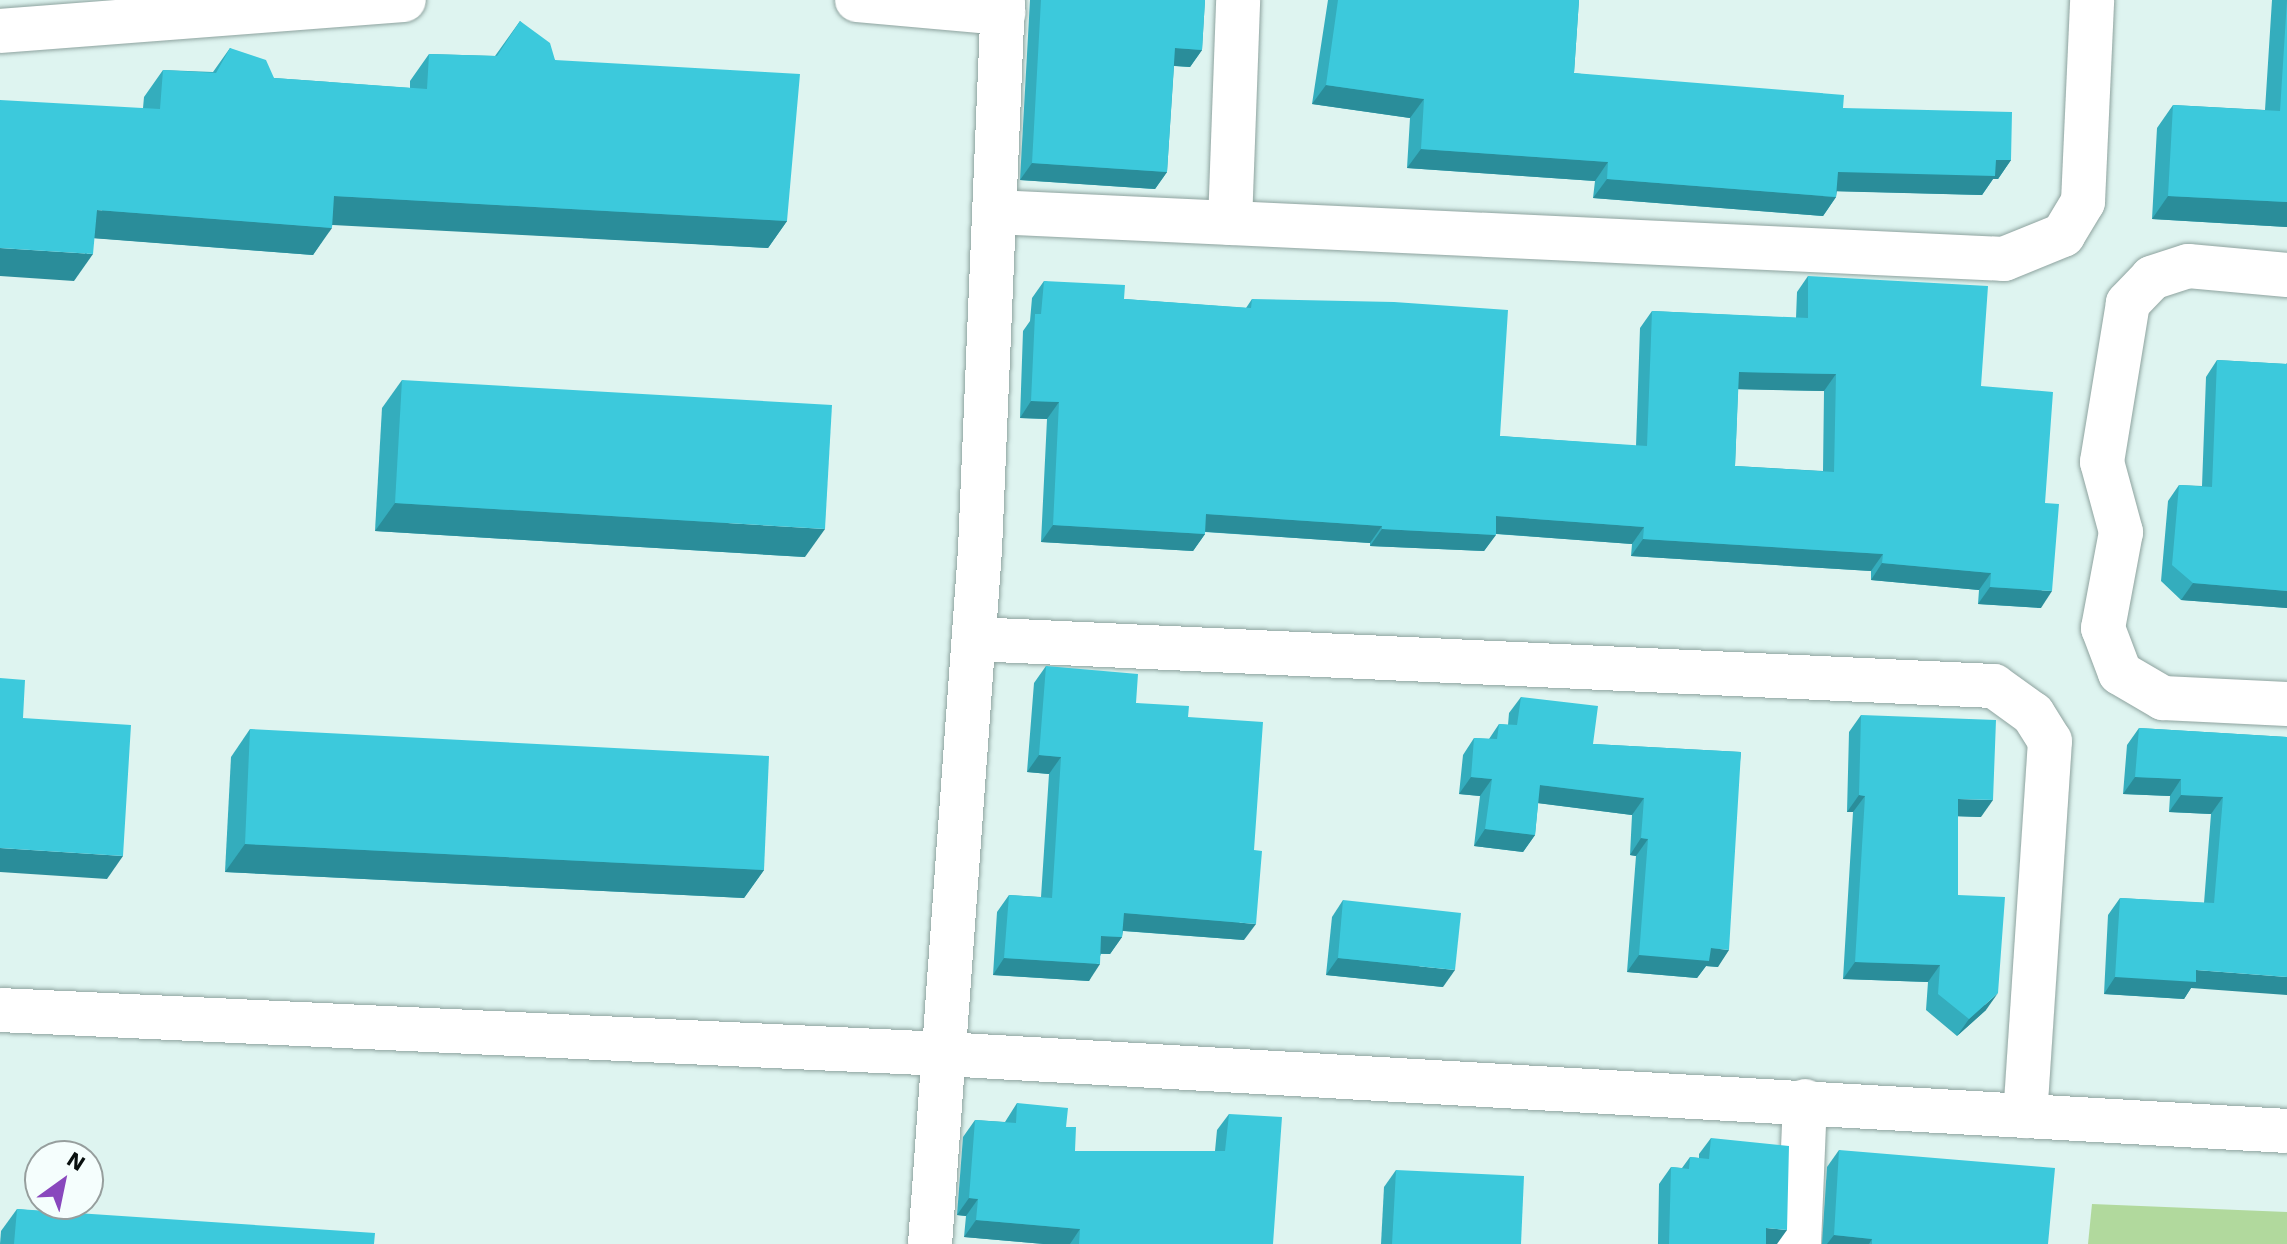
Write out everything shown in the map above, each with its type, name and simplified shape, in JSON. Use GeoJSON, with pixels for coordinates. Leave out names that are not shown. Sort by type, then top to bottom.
{"type":"FeatureCollection","features":[{"type":"Feature","properties":{"kind":"street"},"geometry":{"type":"LineString","coordinates":[[0,31],[404,0]]}},
{"type":"Feature","properties":{"kind":"street"},"geometry":{"type":"LineString","coordinates":[[857,0],[1003,7],[974,639],[930,1244]]}},
{"type":"Feature","properties":{"kind":"street"},"geometry":{"type":"LineString","coordinates":[[1230,223],[1238,0]]}},
{"type":"Feature","properties":{"kind":"street"},"geometry":{"type":"LineString","coordinates":[[994,212],[2004,259],[2063,235],[2083,202],[2092,0]]}},
{"type":"Feature","properties":{"kind":"street"},"geometry":{"type":"LineString","coordinates":[[2287,275],[2188,266],[2152,278],[2128,303],[2102,462],[2121,532],[2103,628],[2120,673],[2163,698],[2287,704]]}},
{"type":"Feature","properties":{"kind":"street"},"geometry":{"type":"LineString","coordinates":[[974,639],[1994,686],[2033,714],[2050,741],[2025,1116]]}},
{"type":"Feature","properties":{"kind":"street"},"geometry":{"type":"LineString","coordinates":[[0,1010],[944,1054],[2287,1131]]}},
{"type":"Feature","properties":{"kind":"street"},"geometry":{"type":"LineString","coordinates":[[1799,1244],[1805,1101]]}},
{"type":"Feature","properties":{"kind":"green space"},"geometry":{"type":"Polygon","coordinates":[[[2092,1204],[2287,1212],[2287,1244],[2088,1244],[2092,1204]]]}},
{"type":"Feature","properties":{"kind":"building"},"geometry":{"type":"Polygon","coordinates":[[[1041,0],[1205,0],[1202,50],[1175,48],[1167,172],[1032,163],[1041,0]]]}},
{"type":"Feature","properties":{"kind":"building"},"geometry":{"type":"Polygon","coordinates":[[[1338,0],[1579,0],[1574,73],[1844,95],[1843,108],[2012,112],[2011,160],[1996,160],[1995,176],[1838,172],[1836,197],[1607,179],[1608,162],[1421,149],[1424,99],[1326,85],[1338,0]]]}},
{"type":"Feature","properties":{"kind":"building"},"geometry":{"type":"Polygon","coordinates":[[[2287,0],[2287,202],[2168,196],[2173,105],[2280,111],[2287,0]]]}},
{"type":"Feature","properties":{"kind":"building"},"geometry":{"type":"Polygon","coordinates":[[[520,21],[550,43],[555,60],[800,74],[787,221],[334,196],[332,228],[97,210],[93,254],[0,248],[0,100],[160,109],[163,70],[216,73],[230,48],[266,60],[274,78],[427,89],[429,54],[497,56],[520,21]]]}},
{"type":"Feature","properties":{"kind":"building"},"geometry":{"type":"Polygon","coordinates":[[[1808,276],[1988,286],[1981,386],[2053,392],[2045,503],[2059,504],[2052,591],[1990,587],[1991,573],[1882,563],[1883,554],[1643,539],[1644,527],[1496,516],[1496,535],[1206,514],[1205,534],[1053,525],[1059,402],[1031,401],[1035,314],[1041,314],[1044,281],[1125,285],[1124,299],[1251,308],[1252,299],[1394,302],[1508,310],[1500,436],[1647,446],[1652,311],[1808,318],[1808,276]],[[1739,372],[1735,466],[1834,472],[1836,374],[1739,372]]]}},
{"type":"Feature","properties":{"kind":"building"},"geometry":{"type":"Polygon","coordinates":[[[2217,360],[2287,364],[2287,591],[2193,583],[2172,565],[2179,485],[2212,487],[2217,360]]]}},
{"type":"Feature","properties":{"kind":"building"},"geometry":{"type":"Polygon","coordinates":[[[402,380],[832,405],[825,529],[395,503],[402,380]]]}},
{"type":"Feature","properties":{"kind":"building"},"geometry":{"type":"Polygon","coordinates":[[[1046,666],[1138,674],[1136,703],[1189,706],[1188,717],[1263,722],[1254,850],[1262,851],[1256,924],[1124,913],[1122,937],[1101,936],[1100,964],[1004,958],[1009,895],[1052,898],[1061,757],[1039,755],[1046,666]]]}},
{"type":"Feature","properties":{"kind":"building"},"geometry":{"type":"Polygon","coordinates":[[[0,678],[25,680],[23,718],[131,725],[123,856],[0,848],[0,678]]]}},
{"type":"Feature","properties":{"kind":"building"},"geometry":{"type":"Polygon","coordinates":[[[1521,697],[1598,706],[1593,744],[1741,752],[1729,950],[1711,948],[1709,961],[1639,955],[1648,839],[1641,838],[1644,798],[1540,785],[1535,835],[1485,829],[1492,779],[1471,777],[1474,738],[1497,739],[1499,724],[1517,725],[1521,697]]]}},
{"type":"Feature","properties":{"kind":"building"},"geometry":{"type":"Polygon","coordinates":[[[1861,715],[1996,720],[1993,800],[1958,799],[1958,895],[2005,897],[1998,993],[1969,1019],[1938,994],[1940,965],[1855,962],[1865,796],[1859,795],[1861,715]]]}},
{"type":"Feature","properties":{"kind":"building"},"geometry":{"type":"Polygon","coordinates":[[[2139,728],[2287,737],[2287,977],[2196,970],[2196,982],[2115,977],[2120,898],[2214,903],[2223,797],[2181,795],[2181,779],[2135,777],[2139,728]]]}},
{"type":"Feature","properties":{"kind":"building"},"geometry":{"type":"Polygon","coordinates":[[[250,729],[769,756],[764,870],[245,844],[250,729]]]}},
{"type":"Feature","properties":{"kind":"building"},"geometry":{"type":"Polygon","coordinates":[[[1343,900],[1461,913],[1455,970],[1338,958],[1343,900]]]}},
{"type":"Feature","properties":{"kind":"building"},"geometry":{"type":"Polygon","coordinates":[[[1017,1103],[1068,1108],[1066,1127],[1076,1127],[1075,1151],[1225,1151],[1229,1114],[1282,1117],[1273,1244],[1079,1244],[1080,1229],[976,1220],[978,1199],[969,1198],[975,1120],[1016,1123],[1017,1103]]]}},
{"type":"Feature","properties":{"kind":"building"},"geometry":{"type":"Polygon","coordinates":[[[1711,1138],[1789,1146],[1787,1230],[1766,1228],[1766,1244],[1669,1244],[1671,1167],[1689,1169],[1690,1157],[1709,1159],[1711,1138]]]}},
{"type":"Feature","properties":{"kind":"building"},"geometry":{"type":"Polygon","coordinates":[[[1839,1150],[2055,1168],[2048,1244],[1872,1244],[1872,1239],[1834,1235],[1839,1150]]]}},
{"type":"Feature","properties":{"kind":"building"},"geometry":{"type":"Polygon","coordinates":[[[1396,1170],[1524,1176],[1521,1244],[1392,1244],[1396,1170]]]}},
{"type":"Feature","properties":{"kind":"building"},"geometry":{"type":"Polygon","coordinates":[[[17,1209],[24,1209],[24,1220],[104,1220],[104,1215],[375,1233],[374,1244],[14,1244],[17,1209]]]}}]}
